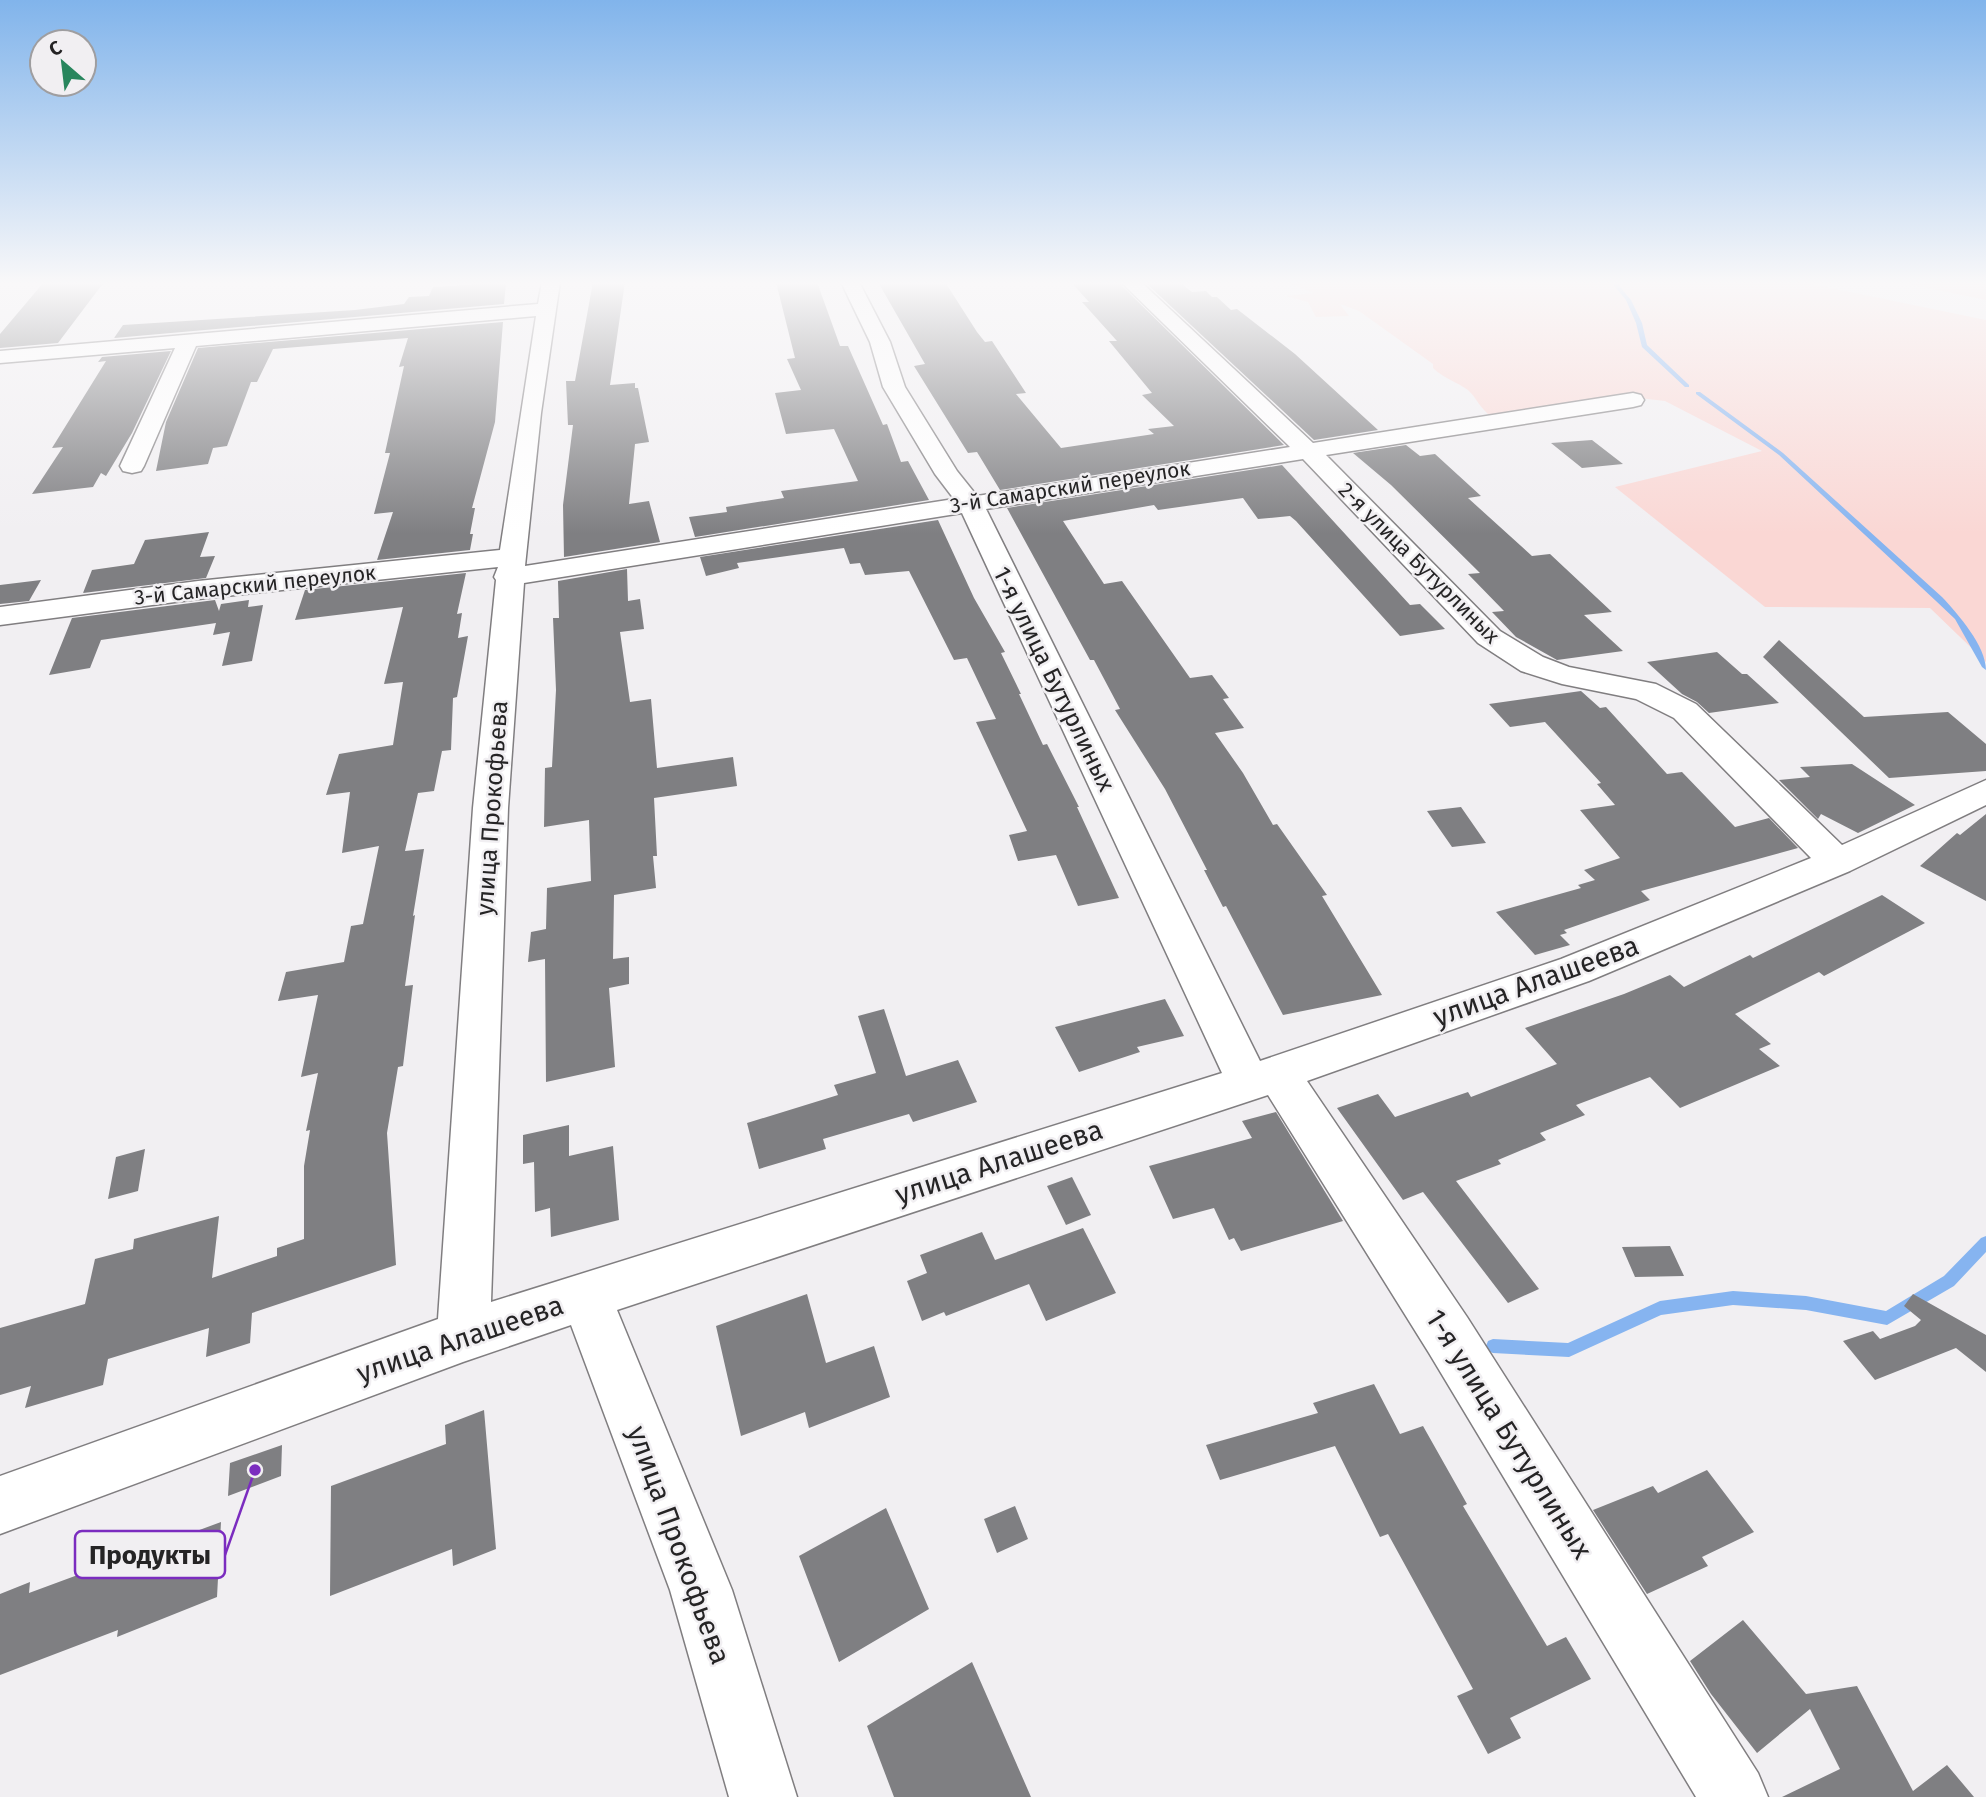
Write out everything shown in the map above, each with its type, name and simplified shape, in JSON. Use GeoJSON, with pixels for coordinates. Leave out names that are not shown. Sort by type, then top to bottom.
{"type":"FeatureCollection","features":[{"type":"Feature","properties":{"kind":"street"},"geometry":{"type":"LineString","coordinates":[[132,466],[177,366]]}},
{"type":"Feature","properties":{"kind":"street","name":"улица Прокофьева"},"geometry":{"type":"LineString","coordinates":[[463,1336],[491,789],[510,567],[539,366]]}},
{"type":"Feature","properties":{"kind":"street","name":"1-я улица Бутурлиных"},"geometry":{"type":"LineString","coordinates":[[887,366],[894,387],[947,474],[970,503],[1263,1078],[1448,1335],[1734,1797]]}},
{"type":"Feature","properties":{"kind":"street","name":"2-я улица Бутурлиных"},"geometry":{"type":"LineString","coordinates":[[1218,366],[1307,450],[1489,637],[1532,664],[1562,675],[1645,691],[1685,711],[1837,862]]}},
{"type":"Feature","properties":{"kind":"street","name":"3-й Самарский переулок"},"geometry":{"type":"LineString","coordinates":[[0,616],[198,590],[667,554],[970,503],[1633,400]]}},
{"type":"Feature","properties":{"kind":"street","name":"улица Алашеева"},"geometry":{"type":"LineString","coordinates":[[0,1505],[463,1336],[1263,1078],[1575,970],[1837,862],[1986,792]]}},
{"type":"Feature","properties":{"kind":"street","name":"улица Прокофьева"},"geometry":{"type":"LineString","coordinates":[[586,1296],[701,1590],[763,1797]]}},
{"type":"Feature","properties":{"kind":"shaded area"},"geometry":{"type":"Polygon","coordinates":[[[1433,366],[1986,366],[1986,662],[1930,608],[1765,607],[1615,487],[1762,451],[1665,401],[1630,397],[1491,416],[1468,390],[1433,366]]]}},
{"type":"Feature","properties":{"kind":"building"},"geometry":{"type":"Polygon","coordinates":[[[103,366],[164,366],[132,433],[106,476],[101,473],[93,487],[32,494],[63,447],[52,448],[103,366]]]}},
{"type":"Feature","properties":{"kind":"building"},"geometry":{"type":"Polygon","coordinates":[[[190,366],[265,366],[257,382],[251,382],[227,446],[213,448],[208,464],[156,471],[166,422],[190,366]]]}},
{"type":"Feature","properties":{"kind":"building"},"geometry":{"type":"Polygon","coordinates":[[[399,366],[499,366],[495,422],[472,508],[475,508],[470,550],[377,560],[393,512],[374,514],[390,453],[385,453],[404,366],[399,366]]]}},
{"type":"Feature","properties":{"kind":"building"},"geometry":{"type":"Polygon","coordinates":[[[578,366],[613,366],[610,385],[635,383],[635,388],[638,388],[649,442],[635,444],[629,504],[649,501],[660,542],[564,557],[563,505],[573,425],[568,425],[566,381],[575,381],[578,366]]]}},
{"type":"Feature","properties":{"kind":"building"},"geometry":{"type":"Polygon","coordinates":[[[790,366],[857,366],[883,425],[887,424],[901,462],[908,461],[929,500],[695,537],[689,517],[727,512],[726,507],[784,498],[781,491],[858,481],[834,429],[786,434],[775,393],[801,390],[790,366]]]}},
{"type":"Feature","properties":{"kind":"building"},"geometry":{"type":"Polygon","coordinates":[[[914,366],[1008,366],[1026,393],[1016,394],[1061,448],[1154,434],[1148,429],[1174,426],[1142,395],[1152,393],[1130,366],[1203,366],[1284,445],[1000,490],[977,452],[968,453],[914,366]]]}},
{"type":"Feature","properties":{"kind":"building"},"geometry":{"type":"Polygon","coordinates":[[[1235,366],[1308,366],[1378,430],[1314,440],[1235,366]]]}},
{"type":"Feature","properties":{"kind":"building"},"geometry":{"type":"Polygon","coordinates":[[[1592,440],[1623,464],[1582,468],[1551,443],[1592,440]]]}},
{"type":"Feature","properties":{"kind":"building"},"geometry":{"type":"Polygon","coordinates":[[[1406,445],[1420,456],[1435,454],[1481,496],[1468,498],[1532,556],[1550,554],[1612,612],[1584,615],[1623,651],[1557,660],[1516,637],[1492,612],[1504,611],[1468,574],[1480,573],[1391,485],[1353,453],[1406,445]]]}},
{"type":"Feature","properties":{"kind":"building"},"geometry":{"type":"Polygon","coordinates":[[[1282,465],[1410,605],[1420,604],[1445,629],[1400,636],[1296,521],[1290,516],[1258,519],[1243,498],[1158,510],[1154,505],[1063,521],[1104,584],[1122,581],[1190,678],[1212,675],[1229,698],[1223,699],[1244,728],[1215,733],[1243,773],[1273,825],[1277,824],[1327,895],[1322,896],[1382,995],[1283,1015],[1226,906],[1223,907],[1165,789],[1115,710],[1120,709],[1094,660],[1090,660],[1007,508],[1282,465]]]}},
{"type":"Feature","properties":{"kind":"building"},"geometry":{"type":"Polygon","coordinates":[[[938,520],[974,598],[1005,652],[1001,653],[1019,694],[1043,745],[1047,744],[1079,807],[1119,898],[1078,906],[1056,855],[1018,861],[1009,835],[1027,831],[976,722],[996,719],[967,658],[954,660],[909,571],[865,575],[860,563],[850,564],[844,548],[737,563],[739,568],[706,576],[700,557],[938,520]]]}},
{"type":"Feature","properties":{"kind":"building"},"geometry":{"type":"Polygon","coordinates":[[[209,532],[200,557],[215,556],[206,578],[83,593],[92,570],[134,564],[145,540],[209,532]]]}},
{"type":"Feature","properties":{"kind":"building"},"geometry":{"type":"Polygon","coordinates":[[[627,569],[628,601],[640,599],[644,629],[620,632],[630,702],[651,699],[657,768],[733,757],[737,786],[654,798],[657,856],[653,856],[656,888],[614,895],[613,959],[629,957],[629,984],[609,988],[615,1067],[546,1082],[545,959],[528,962],[531,932],[546,929],[547,888],[591,881],[589,820],[544,827],[545,768],[552,767],[556,690],[553,618],[559,618],[558,581],[627,569]]]}},
{"type":"Feature","properties":{"kind":"building"},"geometry":{"type":"Polygon","coordinates":[[[466,573],[457,614],[462,613],[458,638],[468,636],[457,697],[453,698],[451,750],[442,751],[434,791],[418,793],[405,851],[424,849],[405,986],[413,985],[403,1066],[398,1067],[387,1133],[396,1265],[252,1313],[250,1343],[206,1357],[209,1328],[108,1359],[103,1385],[25,1408],[31,1386],[0,1395],[0,1328],[85,1304],[95,1259],[133,1249],[134,1239],[219,1216],[212,1278],[277,1256],[277,1248],[304,1239],[304,1166],[310,1130],[306,1131],[318,1073],[301,1077],[318,995],[278,1001],[286,972],[344,962],[351,926],[363,924],[379,846],[342,853],[350,792],[326,795],[339,754],[393,745],[403,682],[384,684],[403,607],[295,620],[305,590],[466,573]]]}},
{"type":"Feature","properties":{"kind":"building"},"geometry":{"type":"Polygon","coordinates":[[[41,580],[29,601],[0,604],[0,585],[41,580]]]}},
{"type":"Feature","properties":{"kind":"building"},"geometry":{"type":"Polygon","coordinates":[[[215,600],[219,611],[221,604],[249,600],[248,607],[263,605],[252,661],[222,666],[230,632],[213,635],[216,623],[101,640],[90,668],[49,675],[72,618],[215,600]]]}},
{"type":"Feature","properties":{"kind":"building"},"geometry":{"type":"Polygon","coordinates":[[[1779,640],[1864,717],[1948,712],[1986,744],[1986,771],[1889,778],[1763,657],[1779,640]]]}},
{"type":"Feature","properties":{"kind":"building"},"geometry":{"type":"Polygon","coordinates":[[[1717,652],[1779,703],[1709,713],[1682,694],[1647,662],[1717,652]]]}},
{"type":"Feature","properties":{"kind":"building"},"geometry":{"type":"Polygon","coordinates":[[[1581,691],[1600,708],[1606,707],[1667,774],[1682,772],[1735,827],[1769,818],[1798,848],[1641,891],[1650,900],[1564,930],[1567,933],[1560,935],[1570,945],[1535,955],[1496,912],[1581,888],[1578,885],[1595,880],[1584,870],[1620,858],[1580,810],[1615,805],[1597,784],[1601,783],[1545,722],[1510,727],[1489,704],[1581,691]]]}},
{"type":"Feature","properties":{"kind":"building"},"geometry":{"type":"Polygon","coordinates":[[[1852,764],[1915,805],[1858,833],[1821,814],[1818,819],[1779,780],[1810,777],[1800,767],[1852,764]]]}},
{"type":"Feature","properties":{"kind":"building"},"geometry":{"type":"Polygon","coordinates":[[[1461,807],[1486,843],[1452,847],[1427,811],[1461,807]]]}},
{"type":"Feature","properties":{"kind":"building"},"geometry":{"type":"Polygon","coordinates":[[[1986,814],[1986,901],[1920,866],[1957,833],[1960,835],[1986,814]]]}},
{"type":"Feature","properties":{"kind":"building"},"geometry":{"type":"Polygon","coordinates":[[[1882,895],[1925,923],[1824,976],[1819,972],[1735,1014],[1771,1044],[1759,1049],[1780,1066],[1680,1108],[1650,1077],[1576,1105],[1585,1115],[1540,1133],[1546,1140],[1498,1160],[1501,1164],[1456,1181],[1539,1289],[1508,1303],[1423,1192],[1403,1200],[1337,1108],[1378,1094],[1395,1117],[1468,1092],[1471,1097],[1557,1064],[1525,1028],[1670,975],[1684,987],[1750,955],[1753,958],[1882,895]]]}},
{"type":"Feature","properties":{"kind":"building"},"geometry":{"type":"Polygon","coordinates":[[[1165,999],[1184,1036],[1137,1047],[1140,1052],[1079,1072],[1055,1027],[1165,999]]]}},
{"type":"Feature","properties":{"kind":"building"},"geometry":{"type":"Polygon","coordinates":[[[884,1009],[906,1076],[958,1060],[977,1102],[913,1122],[909,1114],[823,1139],[826,1149],[759,1169],[747,1123],[838,1095],[834,1085],[876,1073],[858,1016],[884,1009]]]}},
{"type":"Feature","properties":{"kind":"building"},"geometry":{"type":"Polygon","coordinates":[[[1276,1112],[1343,1221],[1241,1251],[1234,1238],[1229,1240],[1214,1208],[1173,1219],[1149,1166],[1252,1138],[1242,1121],[1276,1112]]]}},
{"type":"Feature","properties":{"kind":"building"},"geometry":{"type":"Polygon","coordinates":[[[569,1125],[569,1156],[613,1146],[619,1220],[551,1237],[550,1208],[535,1212],[534,1162],[523,1164],[523,1135],[569,1125]]]}},
{"type":"Feature","properties":{"kind":"building"},"geometry":{"type":"Polygon","coordinates":[[[145,1149],[138,1191],[108,1199],[116,1157],[145,1149]]]}},
{"type":"Feature","properties":{"kind":"building"},"geometry":{"type":"Polygon","coordinates":[[[1072,1177],[1091,1215],[1066,1225],[1047,1186],[1072,1177]]]}},
{"type":"Feature","properties":{"kind":"building"},"geometry":{"type":"Polygon","coordinates":[[[1083,1228],[1116,1293],[1046,1321],[1029,1284],[946,1316],[944,1312],[922,1321],[907,1281],[927,1273],[920,1255],[982,1232],[995,1260],[1083,1228]]]}},
{"type":"Feature","properties":{"kind":"building"},"geometry":{"type":"Polygon","coordinates":[[[1670,1246],[1684,1276],[1635,1277],[1622,1247],[1670,1246]]]}},
{"type":"Feature","properties":{"kind":"building"},"geometry":{"type":"Polygon","coordinates":[[[807,1294],[826,1363],[874,1346],[890,1397],[809,1428],[805,1412],[741,1436],[716,1326],[807,1294]]]}},
{"type":"Feature","properties":{"kind":"building"},"geometry":{"type":"Polygon","coordinates":[[[1913,1294],[1986,1335],[1986,1372],[1956,1348],[1875,1380],[1843,1341],[1873,1331],[1880,1339],[1915,1326],[1921,1320],[1904,1306],[1913,1294]]]}},
{"type":"Feature","properties":{"kind":"building"},"geometry":{"type":"Polygon","coordinates":[[[1374,1384],[1400,1434],[1423,1426],[1467,1504],[1463,1506],[1547,1646],[1566,1637],[1591,1679],[1510,1718],[1521,1738],[1488,1754],[1457,1696],[1473,1689],[1388,1534],[1380,1537],[1335,1446],[1220,1480],[1206,1445],[1318,1413],[1313,1403],[1374,1384]]]}},
{"type":"Feature","properties":{"kind":"building"},"geometry":{"type":"Polygon","coordinates":[[[484,1410],[496,1549],[453,1566],[452,1549],[330,1596],[331,1486],[446,1444],[445,1425],[484,1410]]]}},
{"type":"Feature","properties":{"kind":"building"},"geometry":{"type":"Polygon","coordinates":[[[282,1445],[281,1476],[228,1496],[230,1463],[282,1445]]]}},
{"type":"Feature","properties":{"kind":"building"},"geometry":{"type":"Polygon","coordinates":[[[1707,1470],[1754,1532],[1702,1557],[1708,1566],[1647,1594],[1593,1510],[1653,1486],[1658,1493],[1707,1470]]]}},
{"type":"Feature","properties":{"kind":"building"},"geometry":{"type":"Polygon","coordinates":[[[1015,1506],[1028,1539],[997,1553],[984,1519],[1015,1506]]]}},
{"type":"Feature","properties":{"kind":"building"},"geometry":{"type":"Polygon","coordinates":[[[886,1508],[929,1609],[839,1662],[799,1556],[886,1508]]]}},
{"type":"Feature","properties":{"kind":"building"},"geometry":{"type":"Polygon","coordinates":[[[221,1522],[217,1597],[117,1637],[118,1630],[0,1675],[0,1594],[30,1582],[29,1593],[221,1522]]]}},
{"type":"Feature","properties":{"kind":"building"},"geometry":{"type":"Polygon","coordinates":[[[1743,1620],[1806,1694],[1857,1686],[1913,1791],[1947,1765],[1974,1797],[1782,1797],[1840,1769],[1810,1709],[1757,1753],[1711,1694],[1690,1661],[1743,1620]]]}},
{"type":"Feature","properties":{"kind":"building"},"geometry":{"type":"Polygon","coordinates":[[[972,1662],[1031,1797],[894,1797],[867,1726],[972,1662]]]}},
{"type":"Feature","properties":{"kind":"waterway"},"geometry":{"type":"LineString","coordinates":[[1665,366],[1687,386]]}},
{"type":"Feature","properties":{"kind":"waterway"},"geometry":{"type":"LineString","coordinates":[[1698,393],[1781,454],[1939,599],[1958,618],[1986,667]]}},
{"type":"Feature","properties":{"kind":"waterway"},"geometry":{"type":"LineString","coordinates":[[1493,1346],[1569,1350],[1660,1308],[1733,1298],[1806,1303],[1887,1318],[1949,1281],[1986,1242]]}},
{"type":"Feature","properties":{"kind":"place","name":"Продукты"},"geometry":{"type":"Point","coordinates":[255,1470]}}]}
